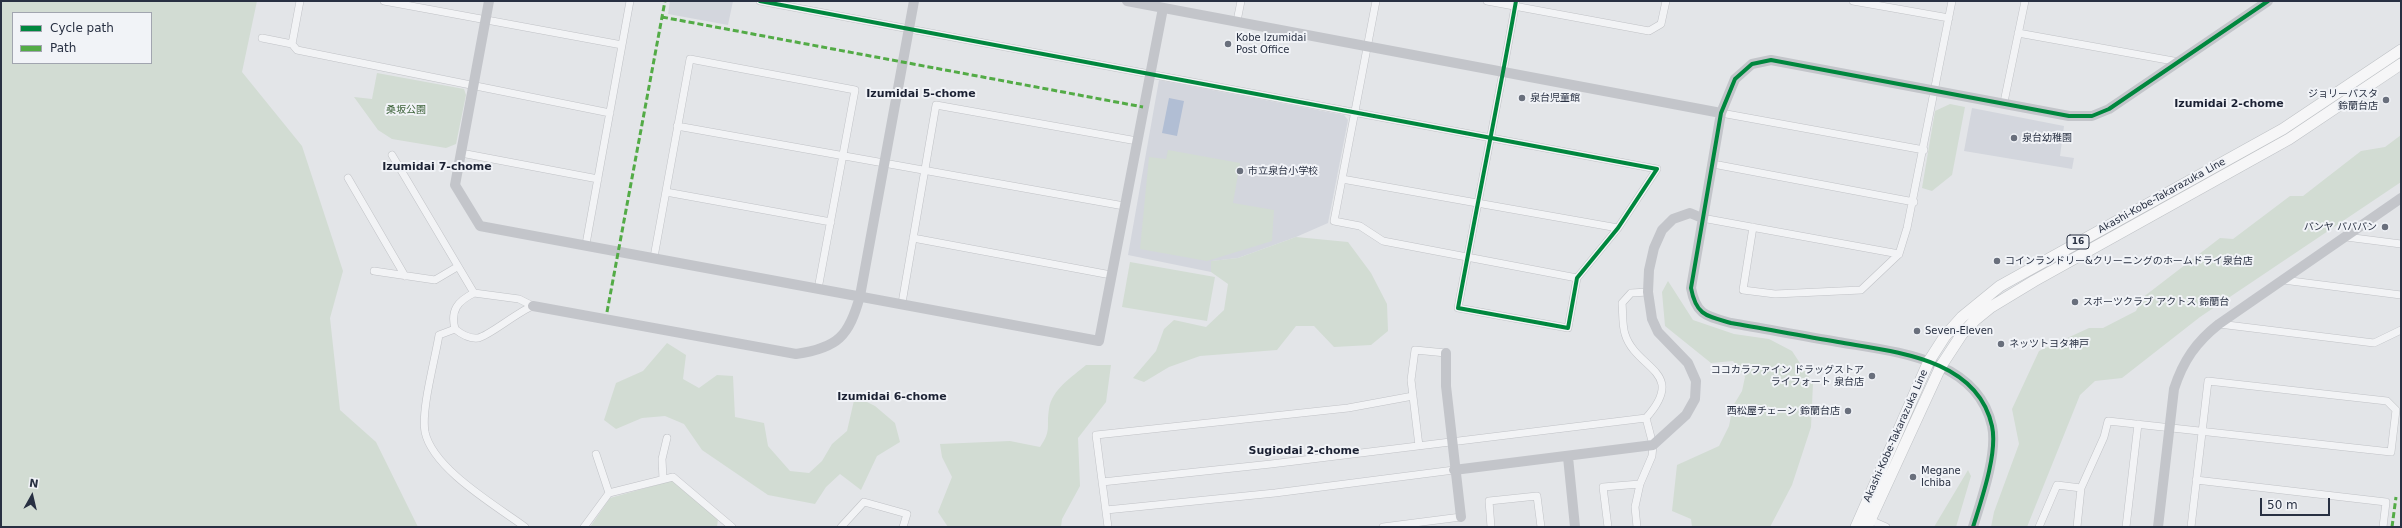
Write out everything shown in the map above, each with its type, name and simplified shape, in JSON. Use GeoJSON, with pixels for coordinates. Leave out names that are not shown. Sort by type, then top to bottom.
{"type":"FeatureCollection","features":[{"type":"Feature","properties":{"kind":"main road","name":"Akashi-Kobe-Takarazuka Line"},"geometry":{"type":"LineString","coordinates":[[1856,527],[1929,361],[1945,336],[1962,317],[2000,286],[2283,129],[2401,50]]}},
{"type":"Feature","properties":{"kind":"main road","name":"Akashi-Kobe-Takarazuka Line"},"geometry":{"type":"LineString","coordinates":[[1869,523],[1941,366],[1962,334],[1991,307],[2034,281],[2289,139],[2401,64]]}},
{"type":"Feature","properties":{"kind":"street"},"geometry":{"type":"LineString","coordinates":[[300,1],[292,44],[296,50],[610,112]]}},
{"type":"Feature","properties":{"kind":"street"},"geometry":{"type":"LineString","coordinates":[[384,1],[622,45]]}},
{"type":"Feature","properties":{"kind":"street"},"geometry":{"type":"LineString","coordinates":[[489,1],[455,185],[480,226],[586,244],[1099,341],[1163,4]]}},
{"type":"Feature","properties":{"kind":"street"},"geometry":{"type":"LineString","coordinates":[[586,244],[630,1]]}},
{"type":"Feature","properties":{"kind":"street"},"geometry":{"type":"LineString","coordinates":[[760,1],[909,28],[1149,75],[1490,137],[1657,169],[1618,228],[1577,278],[1568,328],[1458,308],[1467,256],[1490,137],[1502,71],[1516,4]]}},
{"type":"Feature","properties":{"kind":"street"},"geometry":{"type":"LineString","coordinates":[[533,306],[522,310],[478,338],[465,336],[455,329],[452,320],[454,308],[463,299],[474,293],[519,299],[533,306],[796,354],[817,351],[843,336],[853,320],[860,296],[914,1]]}},
{"type":"Feature","properties":{"kind":"street"},"geometry":{"type":"LineString","coordinates":[[1127,1],[1163,4],[1237,21],[1367,46],[1924,150]]}},
{"type":"Feature","properties":{"kind":"street"},"geometry":{"type":"LineString","coordinates":[[1237,21],[1241,1]]}},
{"type":"Feature","properties":{"kind":"street"},"geometry":{"type":"LineString","coordinates":[[1376,1],[1334,221],[1360,226],[1383,241],[1577,278]]}},
{"type":"Feature","properties":{"kind":"street"},"geometry":{"type":"LineString","coordinates":[[1487,1],[1516,4],[1649,31],[1661,24],[1666,1]]}},
{"type":"Feature","properties":{"kind":"street"},"geometry":{"type":"LineString","coordinates":[[1854,1],[1949,18]]}},
{"type":"Feature","properties":{"kind":"street"},"geometry":{"type":"LineString","coordinates":[[1753,227],[1743,290],[1775,294],[1861,290],[1899,254],[1914,202],[1952,1]]}},
{"type":"Feature","properties":{"kind":"street"},"geometry":{"type":"LineString","coordinates":[[2004,102],[2025,1]]}},
{"type":"Feature","properties":{"kind":"street"},"geometry":{"type":"LineString","coordinates":[[1973,527],[1987,480],[1993,445],[1993,427],[1985,404],[1976,392],[1965,382],[1941,366],[1910,355],[1731,323],[1704,316],[1694,302],[1691,288],[1721,113],[1735,79],[1752,64],[1771,60],[1935,91],[2004,102],[2069,116],[2092,116],[2109,109],[2268,1]]}},
{"type":"Feature","properties":{"kind":"street"},"geometry":{"type":"LineString","coordinates":[[2018,33],[2180,62]]}},
{"type":"Feature","properties":{"kind":"street"},"geometry":{"type":"LineString","coordinates":[[262,38],[292,44]]}},
{"type":"Feature","properties":{"kind":"street"},"geometry":{"type":"LineString","coordinates":[[654,257],[690,58],[855,90],[818,289]]}},
{"type":"Feature","properties":{"kind":"street"},"geometry":{"type":"LineString","coordinates":[[902,303],[936,105],[1137,141]]}},
{"type":"Feature","properties":{"kind":"street"},"geometry":{"type":"LineString","coordinates":[[678,126],[1124,206]]}},
{"type":"Feature","properties":{"kind":"street"},"geometry":{"type":"LineString","coordinates":[[461,153],[598,179]]}},
{"type":"Feature","properties":{"kind":"street"},"geometry":{"type":"LineString","coordinates":[[392,155],[457,267],[474,293]]}},
{"type":"Feature","properties":{"kind":"street"},"geometry":{"type":"LineString","coordinates":[[1713,164],[1914,202]]}},
{"type":"Feature","properties":{"kind":"street"},"geometry":{"type":"LineString","coordinates":[[348,178],[405,276]]}},
{"type":"Feature","properties":{"kind":"street"},"geometry":{"type":"LineString","coordinates":[[1342,179],[1618,228]]}},
{"type":"Feature","properties":{"kind":"street"},"geometry":{"type":"LineString","coordinates":[[666,192],[831,222]]}},
{"type":"Feature","properties":{"kind":"street"},"geometry":{"type":"LineString","coordinates":[[2158,527],[2174,389],[2179,374],[2194,347],[2203,336],[2219,324],[2401,198]]}},
{"type":"Feature","properties":{"kind":"street"},"geometry":{"type":"LineString","coordinates":[[1106,510],[1275,493],[1653,445],[1686,415],[1695,399],[1696,381],[1688,364],[1658,332],[1652,318],[1648,292],[1649,270],[1654,248],[1662,230],[1673,219],[1690,213],[1702,218],[1899,254]]}},
{"type":"Feature","properties":{"kind":"street"},"geometry":{"type":"LineString","coordinates":[[2346,237],[2401,244]]}},
{"type":"Feature","properties":{"kind":"street"},"geometry":{"type":"LineString","coordinates":[[913,238],[1111,275]]}},
{"type":"Feature","properties":{"kind":"street"},"geometry":{"type":"LineString","coordinates":[[374,271],[435,280],[457,267]]}},
{"type":"Feature","properties":{"kind":"street"},"geometry":{"type":"LineString","coordinates":[[2283,280],[2401,295]]}},
{"type":"Feature","properties":{"kind":"street"},"geometry":{"type":"LineString","coordinates":[[1102,482],[1419,446],[1646,418],[1659,404],[1662,388],[1658,373],[1635,350],[1625,334],[1622,303],[1630,293],[1648,292]]}},
{"type":"Feature","properties":{"kind":"street"},"geometry":{"type":"LineString","coordinates":[[2219,324],[2374,343],[2401,330]]}},
{"type":"Feature","properties":{"kind":"street"},"geometry":{"type":"LineString","coordinates":[[455,329],[439,335],[425,414],[425,432],[432,449],[443,465],[525,527]]}},
{"type":"Feature","properties":{"kind":"street"},"geometry":{"type":"LineString","coordinates":[[1383,527],[1461,517],[1451,442],[1446,386],[1446,353],[1415,350],[1411,380],[1419,446]]}},
{"type":"Feature","properties":{"kind":"street"},"geometry":{"type":"LineString","coordinates":[[2077,527],[2081,488],[2104,438],[2108,421],[2202,430],[2391,452],[2396,410],[2387,401],[2208,381],[2202,430],[2196,480],[2191,527]]}},
{"type":"Feature","properties":{"kind":"street"},"geometry":{"type":"LineString","coordinates":[[1108,527],[1096,435],[1348,408],[1413,396]]}},
{"type":"Feature","properties":{"kind":"street"},"geometry":{"type":"LineString","coordinates":[[1637,527],[1635,507],[1640,484],[1652,456],[1653,445],[1646,418]]}},
{"type":"Feature","properties":{"kind":"street"},"geometry":{"type":"LineString","coordinates":[[2126,527],[2138,424]]}},
{"type":"Feature","properties":{"kind":"street"},"geometry":{"type":"LineString","coordinates":[[663,479],[662,459],[667,438]]}},
{"type":"Feature","properties":{"kind":"street"},"geometry":{"type":"LineString","coordinates":[[596,454],[608,494]]}},
{"type":"Feature","properties":{"kind":"street"},"geometry":{"type":"LineString","coordinates":[[1568,457],[1575,527]]}},
{"type":"Feature","properties":{"kind":"street"},"geometry":{"type":"LineString","coordinates":[[584,527],[608,494],[672,477],[730,527]]}},
{"type":"Feature","properties":{"kind":"street"},"geometry":{"type":"LineString","coordinates":[[2196,480],[2386,502],[2383,527]]}},
{"type":"Feature","properties":{"kind":"street"},"geometry":{"type":"LineString","coordinates":[[1608,527],[1603,487],[1640,484]]}},
{"type":"Feature","properties":{"kind":"street"},"geometry":{"type":"LineString","coordinates":[[2039,527],[2057,484],[2081,488]]}},
{"type":"Feature","properties":{"kind":"street"},"geometry":{"type":"LineString","coordinates":[[1491,527],[1489,501],[1537,496],[1541,527]]}},
{"type":"Feature","properties":{"kind":"street"},"geometry":{"type":"LineString","coordinates":[[841,527],[864,502],[906,514],[903,527]]}},
{"type":"Feature","properties":{"kind":"street"},"geometry":{"type":"LineString","coordinates":[[1869,523],[1886,527]]}},
{"type":"Feature","properties":{"kind":"shaded area"},"geometry":{"type":"Polygon","coordinates":[[[670,1],[733,1],[728,25],[668,14],[670,1]]]}},
{"type":"Feature","properties":{"kind":"shaded area","name":"市立泉台小学校"},"geometry":{"type":"Polygon","coordinates":[[[1159,80],[1344,115],[1348,120],[1328,223],[1296,237],[1238,258],[1212,261],[1211,272],[1128,255],[1159,80]]]}},
{"type":"Feature","properties":{"kind":"shaded area","name":"泉台幼稚園"},"geometry":{"type":"Polygon","coordinates":[[[1972,108],[2064,126],[2060,156],[2074,158],[2072,169],[1964,151],[1972,108]]]}},
{"type":"Feature","properties":{"kind":"green space"},"geometry":{"type":"Polygon","coordinates":[[[1,1],[257,1],[242,72],[302,146],[343,271],[330,318],[340,410],[376,442],[418,527],[1,527],[1,1]]]}},
{"type":"Feature","properties":{"kind":"green space","name":"桑坂公園"},"geometry":{"type":"Polygon","coordinates":[[[377,73],[464,89],[466,95],[456,144],[446,148],[392,139],[378,130],[354,97],[372,99],[377,73]]]}},
{"type":"Feature","properties":{"kind":"green space"},"geometry":{"type":"Polygon","coordinates":[[[1950,104],[1965,107],[1952,175],[1932,191],[1922,188],[1935,111],[1950,104]]]}},
{"type":"Feature","properties":{"kind":"green space"},"geometry":{"type":"Polygon","coordinates":[[[2401,135],[2401,182],[2200,317],[2122,378],[2095,381],[2080,395],[2027,527],[1991,527],[1994,512],[2019,444],[2012,409],[2039,351],[2089,328],[2103,328],[2136,311],[2142,298],[2220,238],[2233,239],[2290,196],[2303,196],[2361,151],[2385,147],[2401,135]]]}},
{"type":"Feature","properties":{"kind":"green space"},"geometry":{"type":"Polygon","coordinates":[[[1168,150],[1240,163],[1233,203],[1274,210],[1272,241],[1207,261],[1140,249],[1149,157],[1166,159],[1168,150]]]}},
{"type":"Feature","properties":{"kind":"green space"},"geometry":{"type":"Polygon","coordinates":[[[1296,237],[1348,242],[1371,273],[1387,304],[1388,331],[1371,345],[1334,347],[1314,326],[1296,326],[1277,350],[1200,356],[1169,367],[1144,382],[1133,378],[1156,351],[1164,329],[1174,320],[1206,327],[1224,310],[1228,284],[1211,272],[1211,261],[1238,258],[1296,237]]]}},
{"type":"Feature","properties":{"kind":"green space"},"geometry":{"type":"Polygon","coordinates":[[[1130,262],[1215,277],[1207,321],[1122,307],[1130,262]]]}},
{"type":"Feature","properties":{"kind":"green space"},"geometry":{"type":"Polygon","coordinates":[[[1668,281],[1693,320],[1734,334],[1769,339],[1792,351],[1813,383],[1811,427],[1792,485],[1770,527],[1692,527],[1691,519],[1672,511],[1677,465],[1719,446],[1729,426],[1733,406],[1742,391],[1745,377],[1733,361],[1711,363],[1665,326],[1662,292],[1668,281]]]}},
{"type":"Feature","properties":{"kind":"green space"},"geometry":{"type":"Polygon","coordinates":[[[667,343],[686,355],[683,379],[699,388],[717,375],[733,376],[735,417],[764,423],[768,446],[790,471],[809,473],[822,461],[832,444],[847,431],[855,396],[875,406],[895,423],[900,442],[877,456],[861,490],[840,474],[826,487],[815,504],[768,495],[702,450],[684,424],[665,416],[642,418],[616,429],[604,420],[616,383],[643,371],[667,343]]]}},
{"type":"Feature","properties":{"kind":"green space"},"geometry":{"type":"Polygon","coordinates":[[[1086,365],[1111,365],[1106,402],[1078,438],[1080,486],[1062,519],[1061,527],[948,527],[938,512],[952,477],[942,457],[940,444],[1010,441],[1040,447],[1046,436],[1049,409],[1054,395],[1063,384],[1086,365]]]}},
{"type":"Feature","properties":{"kind":"green space"},"geometry":{"type":"Polygon","coordinates":[[[1968,470],[1971,476],[1956,527],[1934,527],[1968,470]]]}},
{"type":"Feature","properties":{"kind":"green space"},"geometry":{"type":"Polygon","coordinates":[[[674,480],[718,519],[717,527],[590,527],[610,498],[674,480]]]}},
{"type":"Feature","properties":{"kind":"water"},"geometry":{"type":"Polygon","coordinates":[[[1169,98],[1184,101],[1177,136],[1162,133],[1169,98]]]}},
{"type":"Feature","properties":{"kind":"marked path"},"geometry":{"type":"LineString","coordinates":[[607,312],[665,1]]}},
{"type":"Feature","properties":{"kind":"marked path"},"geometry":{"type":"LineString","coordinates":[[662,17],[1143,107]]}},
{"type":"Feature","properties":{"kind":"marked path"},"geometry":{"type":"LineString","coordinates":[[2392,527],[2396,497]]}},
{"type":"Feature","properties":{"kind":"cycle path"},"geometry":{"type":"LineString","coordinates":[[760,1],[1209,84],[1433,126],[1545,148],[1657,169],[1618,228],[1577,278],[1568,328],[1458,308],[1487,154],[1495,116],[1516,1]]}},
{"type":"Feature","properties":{"kind":"cycle path"},"geometry":{"type":"LineString","coordinates":[[1973,527],[1988,477],[1993,450],[1993,437],[1992,426],[1983,403],[1970,386],[1952,372],[1931,362],[1908,355],[1731,323],[1709,316],[1699,309],[1696,304],[1691,288],[1721,113],[1735,79],[1752,64],[1771,60],[2069,116],[2092,116],[2109,109],[2268,1]]}},
{"type":"Feature","properties":{"kind":"place","name":"Kobe Izumidai Post Office"},"geometry":{"type":"Point","coordinates":[1228,44]}},
{"type":"Feature","properties":{"kind":"place","name":"泉台児童館"},"geometry":{"type":"Point","coordinates":[1522,98]}},
{"type":"Feature","properties":{"kind":"place","name":"ジョリーパスタ 鈴蘭台店"},"geometry":{"type":"Point","coordinates":[2386,100]}},
{"type":"Feature","properties":{"kind":"place","name":"泉台幼稚園"},"geometry":{"type":"Point","coordinates":[2014,138]}},
{"type":"Feature","properties":{"kind":"place","name":"市立泉台小学校"},"geometry":{"type":"Point","coordinates":[1240,171]}},
{"type":"Feature","properties":{"kind":"place","name":"パンヤ パパパン"},"geometry":{"type":"Point","coordinates":[2385,227]}},
{"type":"Feature","properties":{"kind":"place","name":"コインランドリー&クリーニングのホームドライ泉台店"},"geometry":{"type":"Point","coordinates":[1997,261]}},
{"type":"Feature","properties":{"kind":"place","name":"スポーツクラブ アクトス 鈴蘭台"},"geometry":{"type":"Point","coordinates":[2075,302]}},
{"type":"Feature","properties":{"kind":"place","name":"Seven-Eleven"},"geometry":{"type":"Point","coordinates":[1917,331]}},
{"type":"Feature","properties":{"kind":"place","name":"ネッツトヨタ神戸"},"geometry":{"type":"Point","coordinates":[2001,344]}},
{"type":"Feature","properties":{"kind":"place","name":"ココカラファイン ドラッグストア ライフォート 泉台店"},"geometry":{"type":"Point","coordinates":[1872,376]}},
{"type":"Feature","properties":{"kind":"place","name":"西松屋チェーン 鈴蘭台店"},"geometry":{"type":"Point","coordinates":[1848,411]}},
{"type":"Feature","properties":{"kind":"place","name":"Megane Ichiba"},"geometry":{"type":"Point","coordinates":[1913,477]}},
{"type":"Feature","properties":{"kind":"district","name":"Izumidai 5-chome"},"geometry":{"type":"Point","coordinates":[921,94]}},
{"type":"Feature","properties":{"kind":"district","name":"Izumidai 2-chome"},"geometry":{"type":"Point","coordinates":[2229,104]}},
{"type":"Feature","properties":{"kind":"district","name":"Izumidai 7-chome"},"geometry":{"type":"Point","coordinates":[437,167]}},
{"type":"Feature","properties":{"kind":"district","name":"Izumidai 6-chome"},"geometry":{"type":"Point","coordinates":[892,397]}},
{"type":"Feature","properties":{"kind":"district","name":"Sugiodai 2-chome"},"geometry":{"type":"Point","coordinates":[1304,451]}}]}
